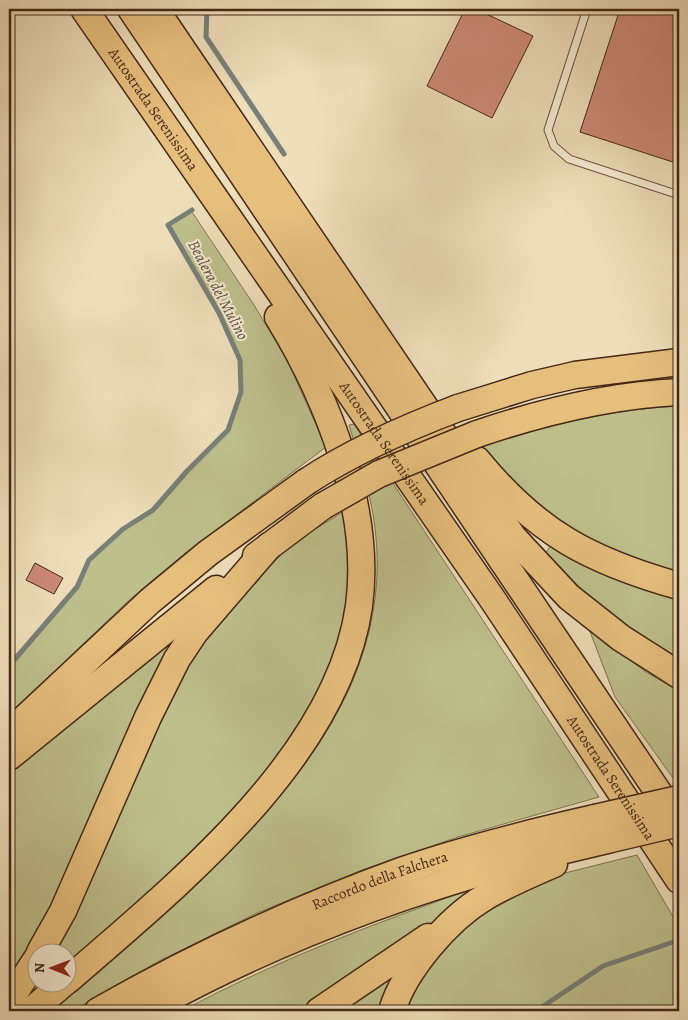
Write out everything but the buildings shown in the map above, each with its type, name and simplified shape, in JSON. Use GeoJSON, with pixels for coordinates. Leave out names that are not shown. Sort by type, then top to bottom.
{"type":"FeatureCollection","features":[{"type":"Feature","properties":{"kind":"highway","name":"Autostrada Serenissima"},"geometry":{"type":"LineString","coordinates":[[84,9],[493,600],[676,878]]}},
{"type":"Feature","properties":{"kind":"highway","name":"Autostrada Serenissima"},"geometry":{"type":"LineString","coordinates":[[131,9],[679,823]]}},
{"type":"Feature","properties":{"kind":"highway"},"geometry":{"type":"LineString","coordinates":[[155,9],[513,537],[569,598],[621,638],[679,676]]}},
{"type":"Feature","properties":{"kind":"highway"},"geometry":{"type":"LineString","coordinates":[[78,971],[206,857],[244,818],[276,780],[326,702],[347,652],[359,608],[361,558],[356,509],[348,475],[330,424],[292,340],[247,266],[179,165],[153,109]]}},
{"type":"Feature","properties":{"kind":"highway"},"geometry":{"type":"LineString","coordinates":[[277,188],[357,285],[476,459],[514,502],[550,532],[612,566],[679,586]]}},
{"type":"Feature","properties":{"kind":"highway"},"geometry":{"type":"LineString","coordinates":[[9,733],[165,589],[208,553],[329,467],[380,441],[458,408],[532,384],[566,377],[679,362]]}},
{"type":"Feature","properties":{"kind":"highway"},"geometry":{"type":"LineString","coordinates":[[9,757],[269,546],[323,506],[379,474],[476,434],[513,422],[594,403],[634,396],[679,392]]}},
{"type":"Feature","properties":{"kind":"highway"},"geometry":{"type":"LineString","coordinates":[[46,942],[63,911],[148,717],[178,659],[195,632],[269,546]]}},
{"type":"Feature","properties":{"kind":"highway","name":"Raccordo della Falchera"},"geometry":{"type":"LineString","coordinates":[[146,1011],[234,966],[366,911],[464,876],[529,858],[679,799]]}},
{"type":"Feature","properties":{"kind":"highway","name":"Raccordo della Falchera"},"geometry":{"type":"LineString","coordinates":[[98,1011],[216,949],[340,894],[457,853],[601,829],[679,823]]}},
{"type":"Feature","properties":{"kind":"highway"},"geometry":{"type":"LineString","coordinates":[[319,1011],[468,909],[601,829]]}},
{"type":"Feature","properties":{"kind":"highway"},"geometry":{"type":"LineString","coordinates":[[392,1011],[408,975],[428,948],[468,909]]}},
{"type":"Feature","properties":{"kind":"highway"},"geometry":{"type":"LineString","coordinates":[[9,1001],[28,972]]}},
{"type":"Feature","properties":{"kind":"highway"},"geometry":{"type":"LineString","coordinates":[[31,1011],[53,992]]}},
{"type":"Feature","properties":{"kind":"lane"},"geometry":{"type":"LineString","coordinates":[[587,9],[548,130],[554,146],[569,159],[679,195]]}},
{"type":"Feature","properties":{"kind":"green space"},"geometry":{"type":"Polygon","coordinates":[[[192,212],[254,305],[287,360],[326,447],[183,555],[127,602],[9,715],[9,669],[79,587],[90,561],[123,531],[155,511],[188,473],[229,431],[242,392],[241,360],[220,313],[170,225],[192,212]]]}},
{"type":"Feature","properties":{"kind":"green space"},"geometry":{"type":"Polygon","coordinates":[[[679,406],[679,579],[553,524],[500,474],[478,446],[602,415],[679,406]]]}},
{"type":"Feature","properties":{"kind":"green space"},"geometry":{"type":"Polygon","coordinates":[[[354,424],[599,797],[458,837],[362,870],[257,913],[161,960],[72,1011],[53,1011],[74,992],[78,992],[78,989],[222,859],[275,802],[321,741],[355,675],[374,604],[375,528],[368,489],[349,425],[354,424]]]}},
{"type":"Feature","properties":{"kind":"green space"},"geometry":{"type":"Polygon","coordinates":[[[343,512],[349,566],[348,599],[334,654],[309,706],[277,755],[239,801],[197,845],[78,955],[78,942],[57,942],[181,667],[246,588],[297,540],[343,512]]]}},
{"type":"Feature","properties":{"kind":"green space"},"geometry":{"type":"Polygon","coordinates":[[[551,545],[679,597],[679,660],[625,625],[576,584],[545,554],[551,545]]]}},
{"type":"Feature","properties":{"kind":"green space"},"geometry":{"type":"Polygon","coordinates":[[[589,629],[646,672],[679,691],[679,777],[673,778],[615,697],[589,629]]]}},
{"type":"Feature","properties":{"kind":"green space"},"geometry":{"type":"Polygon","coordinates":[[[165,644],[169,647],[59,898],[34,942],[28,942],[28,953],[9,987],[9,773],[165,644]]]}},
{"type":"Feature","properties":{"kind":"green space"},"geometry":{"type":"Polygon","coordinates":[[[637,855],[679,927],[679,1011],[402,1011],[422,967],[465,924],[541,879],[637,855]]]}},
{"type":"Feature","properties":{"kind":"green space"},"geometry":{"type":"Polygon","coordinates":[[[472,889],[474,895],[303,1011],[182,1011],[253,976],[325,944],[472,889]]]}},
{"type":"Feature","properties":{"kind":"green space"},"geometry":{"type":"Polygon","coordinates":[[[397,970],[382,1011],[337,1011],[397,970]]]}},
{"type":"Feature","properties":{"kind":"waterway","name":"Bealera del Mulino"},"geometry":{"type":"LineString","coordinates":[[207,9],[206,37],[284,154]]}},
{"type":"Feature","properties":{"kind":"waterway","name":"Bealera del Mulino"},"geometry":{"type":"LineString","coordinates":[[9,666],[77,587],[89,560],[123,529],[153,510],[187,471],[228,430],[241,392],[240,360],[219,313],[168,225],[192,210]]}},
{"type":"Feature","properties":{"kind":"waterway"},"geometry":{"type":"LineString","coordinates":[[536,1011],[603,966],[679,940]]}}]}
